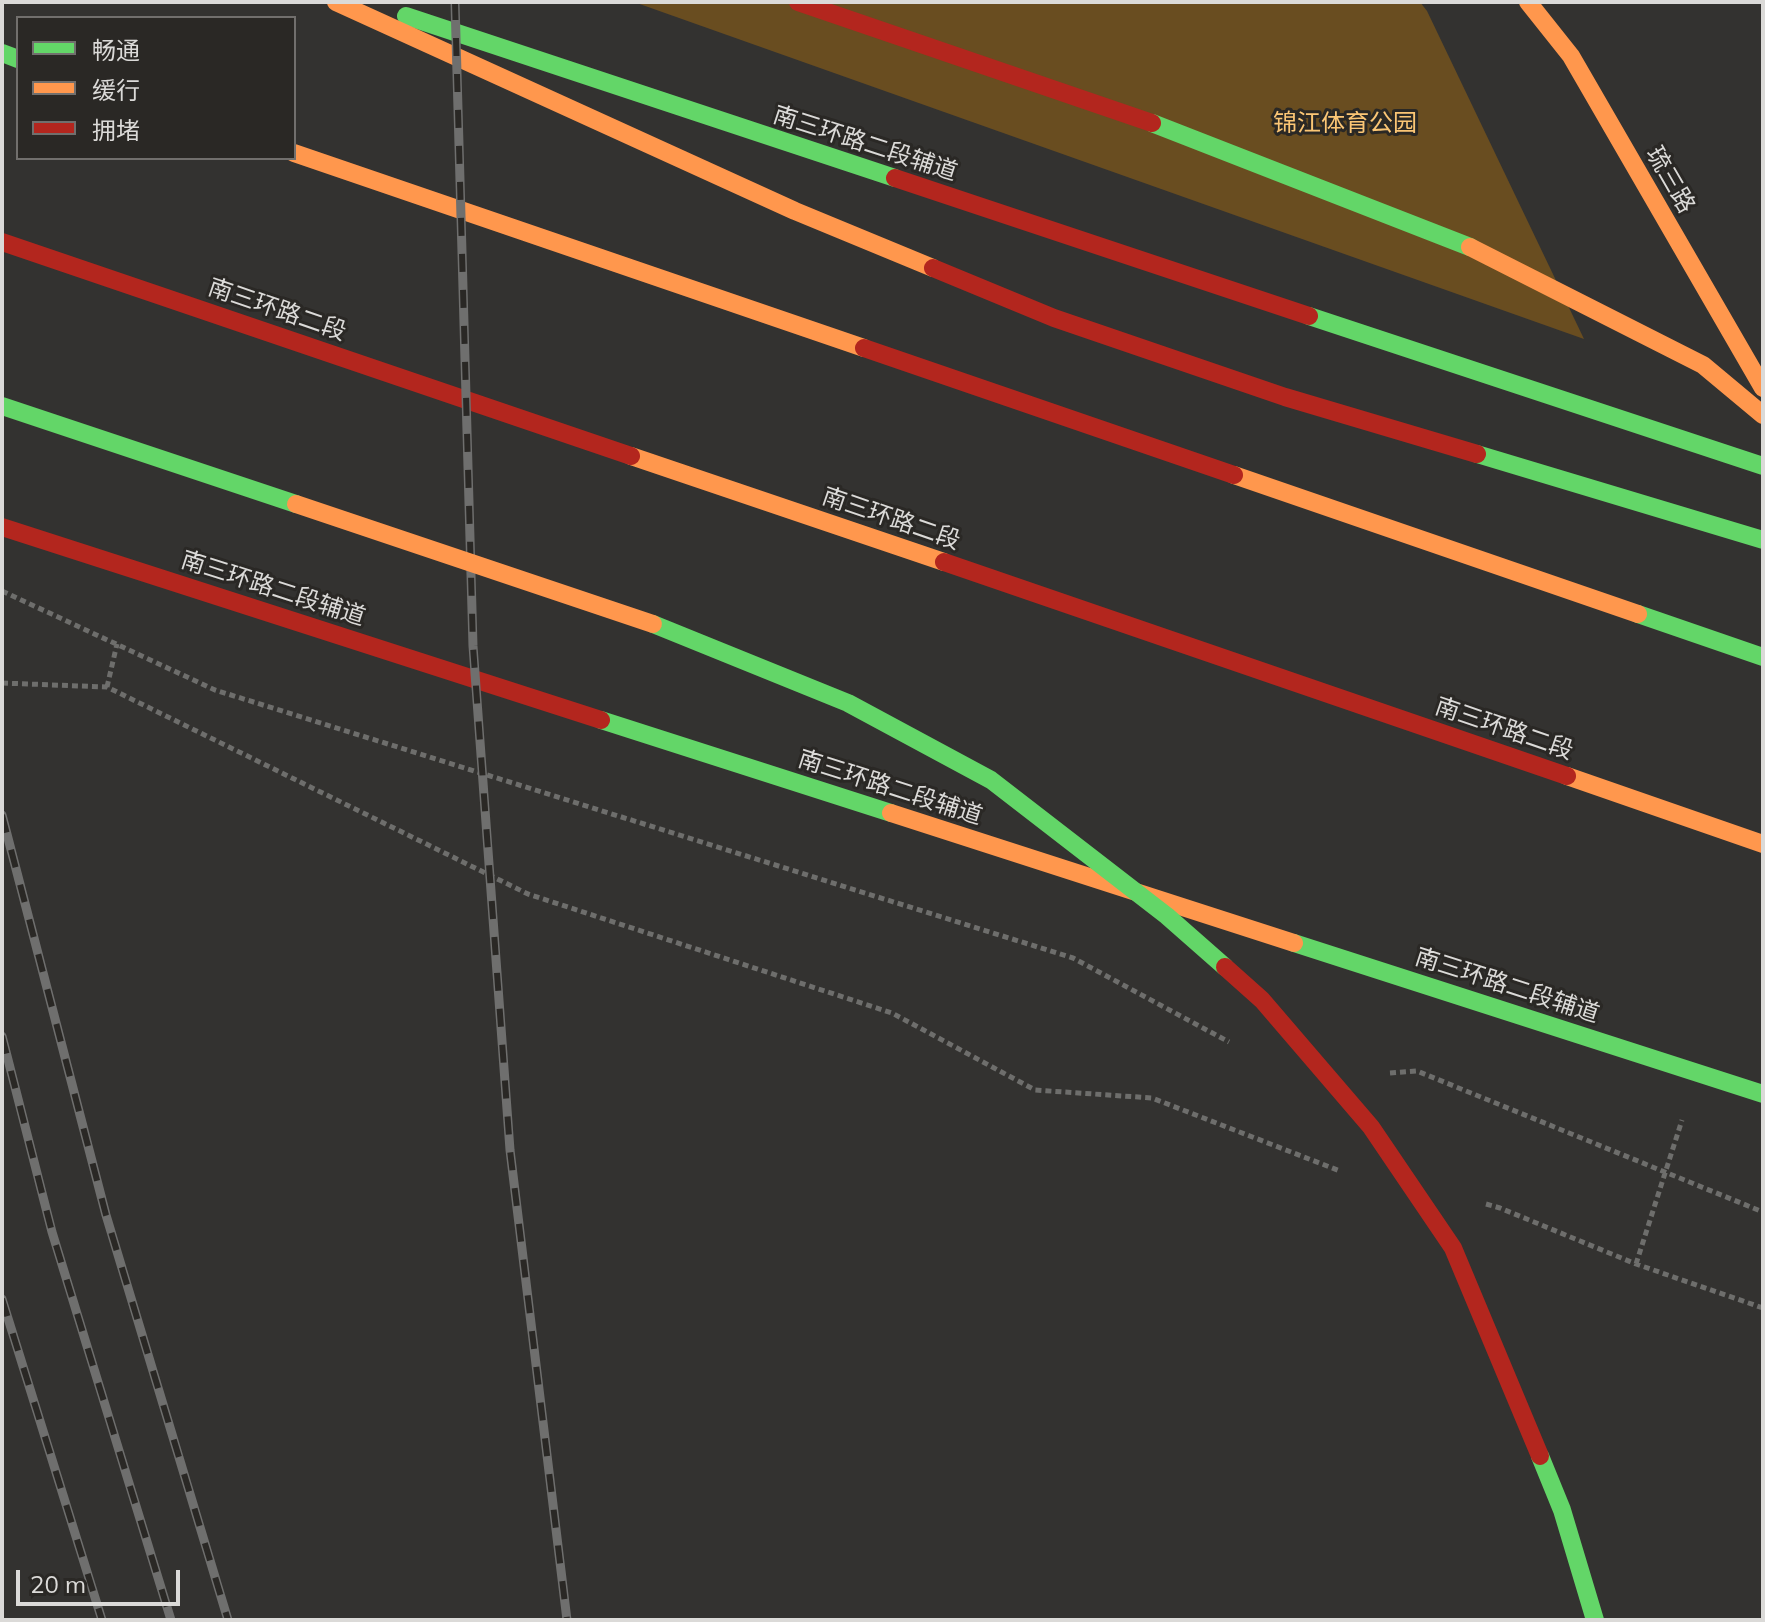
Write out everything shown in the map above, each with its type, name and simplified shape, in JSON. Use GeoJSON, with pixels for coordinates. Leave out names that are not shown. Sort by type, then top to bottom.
{"type":"FeatureCollection","features":[{"type":"Feature","properties":{"kind":"main road"},"geometry":{"type":"LineString","coordinates":[[336,2],[795,211],[1054,318],[1285,397],[1763,540]]}},
{"type":"Feature","properties":{"kind":"main road","name":"南三环路二段辅道"},"geometry":{"type":"LineString","coordinates":[[362,2],[1763,466]]}},
{"type":"Feature","properties":{"kind":"main road"},"geometry":{"type":"LineString","coordinates":[[798,2],[1137,117],[1470,247],[1703,365],[1763,415]]}},
{"type":"Feature","properties":{"kind":"main road","name":"琉三路"},"geometry":{"type":"LineString","coordinates":[[1528,2],[1571,56],[1763,388]]}},
{"type":"Feature","properties":{"kind":"main road"},"geometry":{"type":"LineString","coordinates":[[296,154],[1763,657]]}},
{"type":"Feature","properties":{"kind":"main road","name":"南三环路二段"},"geometry":{"type":"LineString","coordinates":[[2,242],[1031,591],[1763,844]]}},
{"type":"Feature","properties":{"kind":"main road"},"geometry":{"type":"LineString","coordinates":[[2,406],[647,621],[848,703],[991,780],[1167,916],[1262,1000],[1371,1127],[1453,1248],[1562,1510],[1595,1620]]}},
{"type":"Feature","properties":{"kind":"main road","name":"南三环路二段辅道"},"geometry":{"type":"LineString","coordinates":[[2,527],[1763,1094]]}},
{"type":"Feature","properties":{"kind":"path"},"geometry":{"type":"LineString","coordinates":[[2,591],[215,690],[1073,958],[1239,1047]]}},
{"type":"Feature","properties":{"kind":"path"},"geometry":{"type":"LineString","coordinates":[[107,687],[117,644]]}},
{"type":"Feature","properties":{"kind":"path"},"geometry":{"type":"LineString","coordinates":[[2,683],[107,687],[528,894],[892,1013],[1035,1090],[1152,1098],[1348,1173]]}},
{"type":"Feature","properties":{"kind":"path"},"geometry":{"type":"LineString","coordinates":[[1386,1073],[1417,1071],[1763,1212]]}},
{"type":"Feature","properties":{"kind":"path"},"geometry":{"type":"LineString","coordinates":[[1636,1264],[1665,1173]]}},
{"type":"Feature","properties":{"kind":"path"},"geometry":{"type":"LineString","coordinates":[[1485,1204],[1636,1264],[1763,1308]]}},
{"type":"Feature","properties":{"kind":"green space","name":"锦江体育公园"},"geometry":{"type":"Polygon","coordinates":[[[634,2],[1420,2],[1584,339],[634,2]]]}},
{"type":"Feature","properties":{"kind":"railway"},"geometry":{"type":"LineString","coordinates":[[455,2],[473,646],[510,1150],[567,1620]]}},
{"type":"Feature","properties":{"kind":"railway"},"geometry":{"type":"LineString","coordinates":[[2,815],[106,1215],[228,1620]]}},
{"type":"Feature","properties":{"kind":"railway"},"geometry":{"type":"LineString","coordinates":[[2,1036],[52,1232],[171,1620]]}},
{"type":"Feature","properties":{"kind":"railway"},"geometry":{"type":"LineString","coordinates":[[2,1299],[102,1620]]}},
{"type":"Feature","properties":{"kind":"traffic: fast"},"geometry":{"type":"LineString","coordinates":[[406,16],[895,178]]}},
{"type":"Feature","properties":{"kind":"traffic: fast"},"geometry":{"type":"LineString","coordinates":[[2,53],[16,58]]}},
{"type":"Feature","properties":{"kind":"traffic: fast"},"geometry":{"type":"LineString","coordinates":[[1152,123],[1470,247]]}},
{"type":"Feature","properties":{"kind":"traffic: fast"},"geometry":{"type":"LineString","coordinates":[[1309,316],[1763,466]]}},
{"type":"Feature","properties":{"kind":"traffic: fast"},"geometry":{"type":"LineString","coordinates":[[2,406],[296,504]]}},
{"type":"Feature","properties":{"kind":"traffic: fast"},"geometry":{"type":"LineString","coordinates":[[1477,454],[1763,540]]}},
{"type":"Feature","properties":{"kind":"traffic: fast"},"geometry":{"type":"LineString","coordinates":[[1638,614],[1763,657]]}},
{"type":"Feature","properties":{"kind":"traffic: fast"},"geometry":{"type":"LineString","coordinates":[[653,624],[848,703],[991,780],[1167,916],[1225,967]]}},
{"type":"Feature","properties":{"kind":"traffic: fast"},"geometry":{"type":"LineString","coordinates":[[601,720],[891,813]]}},
{"type":"Feature","properties":{"kind":"traffic: fast"},"geometry":{"type":"LineString","coordinates":[[1294,943],[1763,1094]]}},
{"type":"Feature","properties":{"kind":"traffic: fast"},"geometry":{"type":"LineString","coordinates":[[1540,1456],[1562,1510],[1595,1620]]}},
{"type":"Feature","properties":{"kind":"traffic: slow"},"geometry":{"type":"LineString","coordinates":[[336,2],[795,211],[933,268]]}},
{"type":"Feature","properties":{"kind":"traffic: slow"},"geometry":{"type":"LineString","coordinates":[[1528,2],[1571,56],[1763,388]]}},
{"type":"Feature","properties":{"kind":"traffic: slow"},"geometry":{"type":"LineString","coordinates":[[296,154],[864,348]]}},
{"type":"Feature","properties":{"kind":"traffic: slow"},"geometry":{"type":"LineString","coordinates":[[1470,247],[1703,365],[1763,415]]}},
{"type":"Feature","properties":{"kind":"traffic: slow"},"geometry":{"type":"LineString","coordinates":[[631,456],[944,562]]}},
{"type":"Feature","properties":{"kind":"traffic: slow"},"geometry":{"type":"LineString","coordinates":[[1234,475],[1638,614]]}},
{"type":"Feature","properties":{"kind":"traffic: slow"},"geometry":{"type":"LineString","coordinates":[[296,504],[653,624]]}},
{"type":"Feature","properties":{"kind":"traffic: slow"},"geometry":{"type":"LineString","coordinates":[[1567,776],[1763,844]]}},
{"type":"Feature","properties":{"kind":"traffic: slow"},"geometry":{"type":"LineString","coordinates":[[891,813],[1294,943]]}},
{"type":"Feature","properties":{"kind":"traffic: jam"},"geometry":{"type":"LineString","coordinates":[[798,2],[1152,123]]}},
{"type":"Feature","properties":{"kind":"traffic: jam"},"geometry":{"type":"LineString","coordinates":[[895,178],[1309,316]]}},
{"type":"Feature","properties":{"kind":"traffic: jam"},"geometry":{"type":"LineString","coordinates":[[2,242],[631,456]]}},
{"type":"Feature","properties":{"kind":"traffic: jam"},"geometry":{"type":"LineString","coordinates":[[933,268],[1054,318],[1285,397],[1477,454]]}},
{"type":"Feature","properties":{"kind":"traffic: jam"},"geometry":{"type":"LineString","coordinates":[[864,348],[1234,475]]}},
{"type":"Feature","properties":{"kind":"traffic: jam"},"geometry":{"type":"LineString","coordinates":[[2,527],[601,720]]}},
{"type":"Feature","properties":{"kind":"traffic: jam"},"geometry":{"type":"LineString","coordinates":[[944,562],[1567,776]]}},
{"type":"Feature","properties":{"kind":"traffic: jam"},"geometry":{"type":"LineString","coordinates":[[1225,967],[1262,1000],[1371,1127],[1453,1248],[1540,1456]]}}]}
